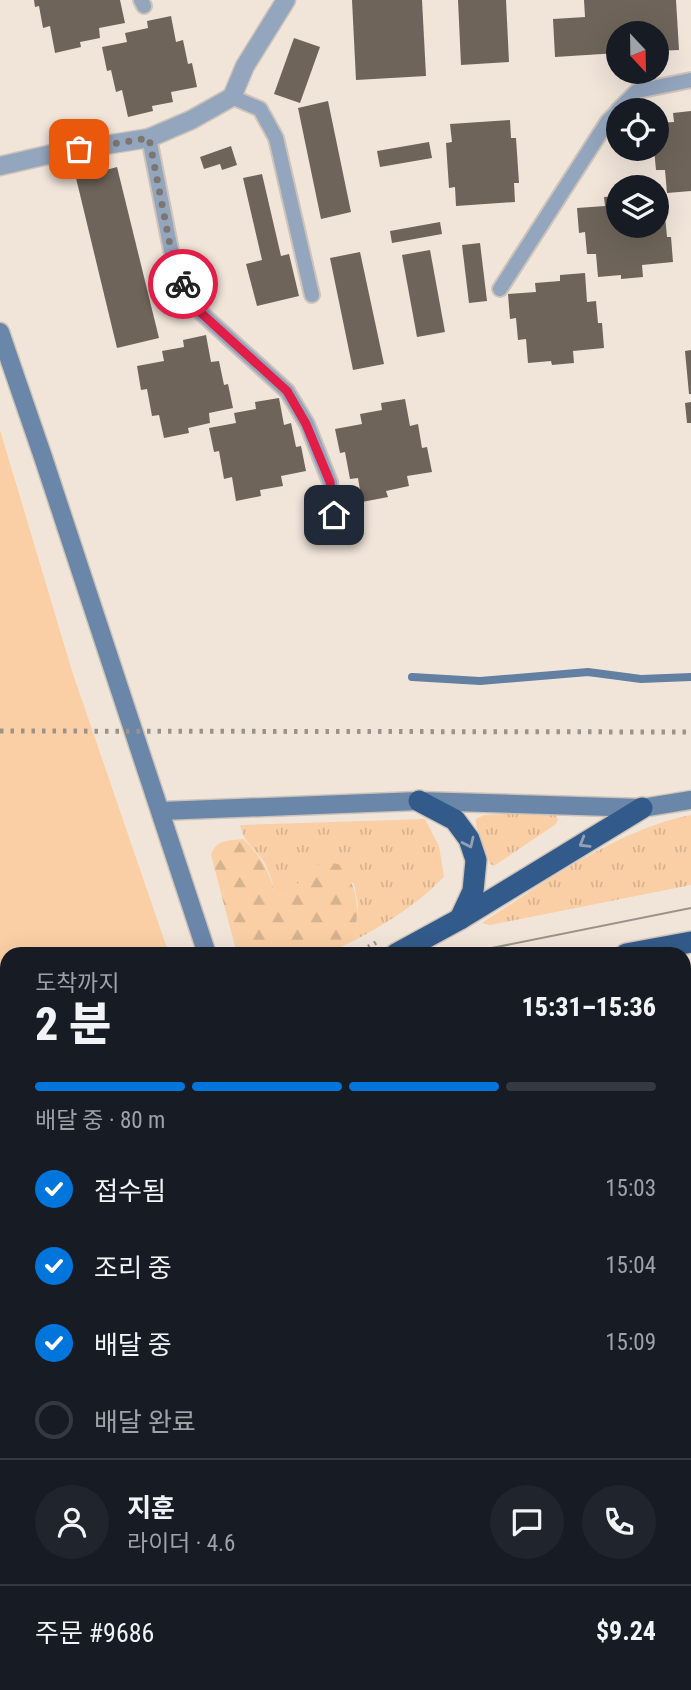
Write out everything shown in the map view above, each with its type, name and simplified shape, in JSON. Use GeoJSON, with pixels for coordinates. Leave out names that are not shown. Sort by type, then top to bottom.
{"type":"FeatureCollection","features":[{"type":"Feature","properties":{"kind":"highway"},"geometry":{"type":"LineString","coordinates":[[419,802],[455,820],[469,839],[476,860],[473,891],[460,919]]}},
{"type":"Feature","properties":{"kind":"highway"},"geometry":{"type":"LineString","coordinates":[[409,947],[460,919],[642,808]]}},
{"type":"Feature","properties":{"kind":"highway"},"geometry":{"type":"LineString","coordinates":[[665,947],[691,942]]}},
{"type":"Feature","properties":{"kind":"main road"},"geometry":{"type":"LineString","coordinates":[[0,332],[205,947]]}},
{"type":"Feature","properties":{"kind":"main road"},"geometry":{"type":"LineString","coordinates":[[161,811],[419,802],[642,808],[691,800]]}},
{"type":"Feature","properties":{"kind":"street"},"geometry":{"type":"LineString","coordinates":[[0,166],[56,153],[149,138],[191,120],[232,97],[245,66],[286,0]]}},
{"type":"Feature","properties":{"kind":"lane"},"geometry":{"type":"LineString","coordinates":[[630,98],[637,91],[691,80]]}},
{"type":"Feature","properties":{"kind":"lane"},"geometry":{"type":"LineString","coordinates":[[232,97],[260,109],[276,138],[312,295]]}},
{"type":"Feature","properties":{"kind":"lane"},"geometry":{"type":"LineString","coordinates":[[499,289],[606,124]]}},
{"type":"Feature","properties":{"kind":"lane"},"geometry":{"type":"LineString","coordinates":[[149,138],[171,250],[189,302],[287,391],[306,424],[330,482],[334,515]]}},
{"type":"Feature","properties":{"kind":"path"},"geometry":{"type":"LineString","coordinates":[[368,947],[378,941]]}},
{"type":"Feature","properties":{"kind":"green space"},"geometry":{"type":"Polygon","coordinates":[[[0,430],[72,671],[167,947],[0,947],[0,430]]]}},
{"type":"Feature","properties":{"kind":"green space"},"geometry":{"type":"Polygon","coordinates":[[[550,812],[558,819],[556,824],[494,866],[490,864],[478,834],[476,819],[484,815],[550,812]]]}},
{"type":"Feature","properties":{"kind":"green space"},"geometry":{"type":"Polygon","coordinates":[[[691,815],[691,885],[490,925],[482,923],[609,845],[636,832],[691,815]]]}},
{"type":"Feature","properties":{"kind":"green space"},"geometry":{"type":"Polygon","coordinates":[[[425,819],[439,846],[444,877],[402,912],[355,940],[358,905],[354,884],[323,862],[284,896],[275,892],[267,867],[245,838],[240,825],[425,819]]]}},
{"type":"Feature","properties":{"kind":"green space"},"geometry":{"type":"Polygon","coordinates":[[[243,839],[263,863],[275,892],[284,896],[323,861],[342,865],[355,893],[355,940],[341,947],[235,947],[211,855],[216,846],[243,839]]]}},
{"type":"Feature","properties":{"kind":"building"},"geometry":{"type":"Polygon","coordinates":[[[34,0],[120,0],[125,23],[99,28],[100,38],[80,42],[81,47],[55,53],[50,26],[43,28],[39,6],[35,7],[34,0]]]}},
{"type":"Feature","properties":{"kind":"building"},"geometry":{"type":"Polygon","coordinates":[[[352,0],[422,0],[426,76],[356,80],[352,0]]]}},
{"type":"Feature","properties":{"kind":"building"},"geometry":{"type":"Polygon","coordinates":[[[458,0],[506,0],[509,62],[461,65],[458,0]]]}},
{"type":"Feature","properties":{"kind":"building"},"geometry":{"type":"Polygon","coordinates":[[[584,0],[676,0],[679,50],[669,50],[669,21],[606,21],[606,54],[555,57],[553,19],[585,17],[584,0]]]}},
{"type":"Feature","properties":{"kind":"building"},"geometry":{"type":"Polygon","coordinates":[[[171,16],[176,42],[183,40],[197,87],[171,92],[173,102],[152,106],[153,111],[128,117],[122,90],[116,92],[111,70],[107,71],[102,47],[127,42],[125,33],[148,28],[147,21],[171,16]]]}},
{"type":"Feature","properties":{"kind":"building"},"geometry":{"type":"Polygon","coordinates":[[[294,38],[320,47],[300,103],[274,94],[294,38]]]}},
{"type":"Feature","properties":{"kind":"building"},"geometry":{"type":"Polygon","coordinates":[[[328,101],[351,212],[321,219],[298,108],[328,101]]]}},
{"type":"Feature","properties":{"kind":"building"},"geometry":{"type":"Polygon","coordinates":[[[691,111],[691,191],[669,193],[669,175],[665,175],[665,170],[656,170],[655,161],[669,161],[669,122],[674,122],[673,113],[691,111]]]}},
{"type":"Feature","properties":{"kind":"building"},"geometry":{"type":"Polygon","coordinates":[[[510,120],[511,138],[516,138],[519,183],[514,183],[515,202],[456,206],[455,187],[449,188],[446,143],[452,142],[450,124],[510,120]]]}},
{"type":"Feature","properties":{"kind":"building"},"geometry":{"type":"Polygon","coordinates":[[[429,142],[432,158],[380,167],[377,151],[429,142]]]}},
{"type":"Feature","properties":{"kind":"building"},"geometry":{"type":"Polygon","coordinates":[[[231,146],[237,165],[222,170],[220,164],[204,169],[200,157],[231,146]]]}},
{"type":"Feature","properties":{"kind":"building"},"geometry":{"type":"Polygon","coordinates":[[[117,167],[159,338],[117,348],[76,178],[117,167]]]}},
{"type":"Feature","properties":{"kind":"building"},"geometry":{"type":"Polygon","coordinates":[[[262,174],[281,256],[289,254],[299,296],[257,306],[246,264],[262,260],[243,178],[262,174]]]}},
{"type":"Feature","properties":{"kind":"building"},"geometry":{"type":"Polygon","coordinates":[[[606,197],[606,238],[671,237],[673,262],[642,265],[643,277],[598,277],[596,254],[587,254],[585,232],[579,233],[577,208],[605,206],[606,197]]]}},
{"type":"Feature","properties":{"kind":"building"},"geometry":{"type":"Polygon","coordinates":[[[440,222],[442,234],[392,243],[390,231],[440,222]]]}},
{"type":"Feature","properties":{"kind":"building"},"geometry":{"type":"Polygon","coordinates":[[[480,243],[487,301],[469,303],[462,245],[480,243]]]}},
{"type":"Feature","properties":{"kind":"building"},"geometry":{"type":"Polygon","coordinates":[[[430,250],[445,332],[417,337],[402,255],[430,250]]]}},
{"type":"Feature","properties":{"kind":"building"},"geometry":{"type":"Polygon","coordinates":[[[360,252],[384,364],[353,370],[330,258],[360,252]]]}},
{"type":"Feature","properties":{"kind":"building"},"geometry":{"type":"Polygon","coordinates":[[[585,273],[587,302],[596,301],[598,323],[602,323],[604,348],[573,351],[574,363],[528,363],[526,339],[518,340],[516,318],[510,319],[508,294],[536,292],[535,283],[560,281],[560,275],[585,273]]]}},
{"type":"Feature","properties":{"kind":"building"},"geometry":{"type":"Polygon","coordinates":[[[206,335],[211,362],[219,361],[233,408],[209,413],[210,423],[188,428],[189,433],[164,438],[159,415],[152,416],[147,389],[141,390],[137,366],[164,361],[162,351],[184,347],[183,340],[206,335]]]}},
{"type":"Feature","properties":{"kind":"building"},"geometry":{"type":"Polygon","coordinates":[[[691,350],[691,394],[689,394],[685,351],[691,350]]]}},
{"type":"Feature","properties":{"kind":"building"},"geometry":{"type":"Polygon","coordinates":[[[279,398],[284,425],[291,423],[296,447],[301,446],[306,471],[281,476],[283,486],[260,490],[261,496],[236,501],[232,477],[224,479],[219,451],[214,452],[209,428],[236,423],[234,413],[256,409],[255,402],[279,398]]]}},
{"type":"Feature","properties":{"kind":"building"},"geometry":{"type":"Polygon","coordinates":[[[405,399],[410,426],[418,424],[422,448],[427,447],[432,472],[407,476],[409,486],[386,491],[388,497],[362,502],[358,478],[350,479],[345,452],[340,453],[335,429],[362,424],[360,414],[382,410],[381,403],[405,399]]]}},
{"type":"Feature","properties":{"kind":"building"},"geometry":{"type":"Polygon","coordinates":[[[691,402],[691,423],[687,423],[685,403],[691,402]]]}},
{"type":"Feature","properties":{"kind":"waterway"},"geometry":{"type":"LineString","coordinates":[[412,677],[480,681],[588,672],[641,679],[691,677]]}},
{"type":"Feature","properties":{"kind":"tram line"},"geometry":{"type":"LineString","coordinates":[[497,947],[691,908]]}},
{"type":"Feature","properties":{"kind":"railway"},"geometry":{"type":"LineString","coordinates":[[0,731],[691,732]]}},
{"type":"Feature","properties":{"kind":"way so far"},"geometry":{"type":"LineString","coordinates":[[79,149],[149,138],[171,250],[183,284]]}},
{"type":"Feature","properties":{"kind":"route"},"geometry":{"type":"LineString","coordinates":[[183,284],[189,302],[287,391],[306,424],[330,482],[334,515]]}}]}
